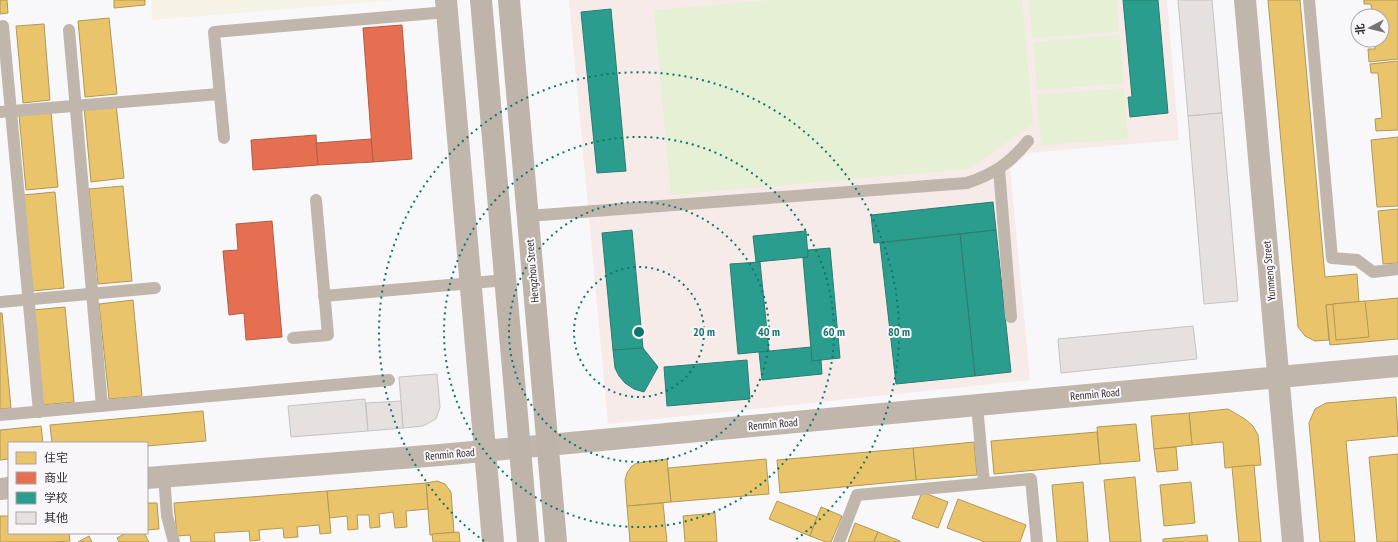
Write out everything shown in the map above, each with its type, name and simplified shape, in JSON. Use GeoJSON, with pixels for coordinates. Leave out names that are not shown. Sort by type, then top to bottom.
{"type":"FeatureCollection","features":[{"type":"Feature","properties":{"kind":"main road"},"geometry":{"type":"LineString","coordinates":[[481,0],[528,542]]}},
{"type":"Feature","properties":{"kind":"main road","name":"Hengzhou Street"},"geometry":{"type":"LineString","coordinates":[[509,0],[556,542]]}},
{"type":"Feature","properties":{"kind":"street","name":"Yunmeng Street"},"geometry":{"type":"LineString","coordinates":[[1245,0],[1293,542]]}},
{"type":"Feature","properties":{"kind":"street"},"geometry":{"type":"LineString","coordinates":[[446,6],[493,542]]}},
{"type":"Feature","properties":{"kind":"street","name":"Renmin Road"},"geometry":{"type":"LineString","coordinates":[[155,477],[520,448],[1398,366]]}},
{"type":"Feature","properties":{"kind":"lane"},"geometry":{"type":"LineString","coordinates":[[1309,0],[1332,258],[1357,260],[1373,272],[1398,270]]}},
{"type":"Feature","properties":{"kind":"lane"},"geometry":{"type":"LineString","coordinates":[[224,138],[214,32],[446,6]]}},
{"type":"Feature","properties":{"kind":"lane"},"geometry":{"type":"LineString","coordinates":[[3,26],[5,112],[28,300],[39,412]]}},
{"type":"Feature","properties":{"kind":"lane"},"geometry":{"type":"LineString","coordinates":[[69,30],[102,406]]}},
{"type":"Feature","properties":{"kind":"lane"},"geometry":{"type":"LineString","coordinates":[[5,112],[219,94]]}},
{"type":"Feature","properties":{"kind":"lane"},"geometry":{"type":"LineString","coordinates":[[528,216],[967,183],[999,169],[1018,153],[1028,141]]}},
{"type":"Feature","properties":{"kind":"lane"},"geometry":{"type":"LineString","coordinates":[[999,169],[1011,317]]}},
{"type":"Feature","properties":{"kind":"lane"},"geometry":{"type":"LineString","coordinates":[[293,338],[328,335],[316,200]]}},
{"type":"Feature","properties":{"kind":"lane"},"geometry":{"type":"LineString","coordinates":[[324,296],[506,280]]}},
{"type":"Feature","properties":{"kind":"lane"},"geometry":{"type":"LineString","coordinates":[[0,302],[155,288]]}},
{"type":"Feature","properties":{"kind":"lane"},"geometry":{"type":"LineString","coordinates":[[0,415],[389,380]]}},
{"type":"Feature","properties":{"kind":"lane"},"geometry":{"type":"LineString","coordinates":[[977,405],[984,484]]}},
{"type":"Feature","properties":{"kind":"lane"},"geometry":{"type":"LineString","coordinates":[[155,477],[174,542]]}},
{"type":"Feature","properties":{"kind":"lane"},"geometry":{"type":"LineString","coordinates":[[839,542],[857,495],[1031,479],[1036,542]]}},
{"type":"Feature","properties":{"kind":"shaded area"},"geometry":{"type":"Polygon","coordinates":[[[151,0],[396,0],[152,20],[151,0]]]}},
{"type":"Feature","properties":{"kind":"shaded area"},"geometry":{"type":"Polygon","coordinates":[[[569,0],[1167,0],[1179,140],[1028,153],[1010,169],[1030,380],[608,424],[569,0]]]}},
{"type":"Feature","properties":{"kind":"green space"},"geometry":{"type":"Polygon","coordinates":[[[772,0],[1022,0],[1033,124],[968,169],[671,195],[654,10],[772,0]]]}},
{"type":"Feature","properties":{"kind":"green space"},"geometry":{"type":"Polygon","coordinates":[[[1029,0],[1117,0],[1119,31],[1032,38],[1029,0]]]}},
{"type":"Feature","properties":{"kind":"green space"},"geometry":{"type":"Polygon","coordinates":[[[1120,35],[1124,83],[1037,90],[1033,42],[1120,35]]]}},
{"type":"Feature","properties":{"kind":"green space"},"geometry":{"type":"Polygon","coordinates":[[[1124,88],[1128,139],[1041,145],[1037,95],[1124,88]]]}},
{"type":"Feature","properties":{"kind":"building: 住宅"},"geometry":{"type":"Polygon","coordinates":[[[0,0],[7,0],[8,13],[0,14],[0,0]]]}},
{"type":"Feature","properties":{"kind":"building: 住宅"},"geometry":{"type":"Polygon","coordinates":[[[114,0],[145,0],[145,5],[114,8],[114,0]]]}},
{"type":"Feature","properties":{"kind":"building: 住宅"},"geometry":{"type":"Polygon","coordinates":[[[1268,0],[1300,0],[1325,277],[1357,274],[1359,302],[1326,305],[1329,340],[1315,341],[1305,336],[1298,327],[1268,0]]]}},
{"type":"Feature","properties":{"kind":"building: 住宅"},"geometry":{"type":"Polygon","coordinates":[[[1364,0],[1398,0],[1398,59],[1369,62],[1368,49],[1390,48],[1390,8],[1371,8],[1371,4],[1364,4],[1364,0]]]}},
{"type":"Feature","properties":{"kind":"building: 住宅"},"geometry":{"type":"Polygon","coordinates":[[[109,18],[117,94],[85,97],[78,21],[109,18]]]}},
{"type":"Feature","properties":{"kind":"building: 住宅"},"geometry":{"type":"Polygon","coordinates":[[[44,24],[50,100],[23,103],[16,26],[44,24]]]}},
{"type":"Feature","properties":{"kind":"building: 住宅"},"geometry":{"type":"Polygon","coordinates":[[[1398,61],[1398,130],[1376,131],[1375,119],[1382,118],[1378,73],[1371,73],[1370,64],[1398,61]]]}},
{"type":"Feature","properties":{"kind":"building: 住宅"},"geometry":{"type":"Polygon","coordinates":[[[116,104],[124,178],[91,182],[84,107],[116,104]]]}},
{"type":"Feature","properties":{"kind":"building: 住宅"},"geometry":{"type":"Polygon","coordinates":[[[51,112],[58,187],[26,190],[19,115],[51,112]]]}},
{"type":"Feature","properties":{"kind":"building: 住宅"},"geometry":{"type":"Polygon","coordinates":[[[1398,137],[1398,206],[1377,207],[1371,140],[1398,137]]]}},
{"type":"Feature","properties":{"kind":"building: 住宅"},"geometry":{"type":"Polygon","coordinates":[[[123,186],[132,281],[98,284],[89,189],[123,186]]]}},
{"type":"Feature","properties":{"kind":"building: 住宅"},"geometry":{"type":"Polygon","coordinates":[[[55,192],[64,288],[32,291],[23,195],[55,192]]]}},
{"type":"Feature","properties":{"kind":"building: 住宅"},"geometry":{"type":"Polygon","coordinates":[[[1398,209],[1398,263],[1383,264],[1378,211],[1398,209]]]}},
{"type":"Feature","properties":{"kind":"building: 住宅"},"geometry":{"type":"Polygon","coordinates":[[[1398,298],[1398,339],[1330,345],[1326,305],[1398,298]]]}},
{"type":"Feature","properties":{"kind":"building: 住宅"},"geometry":{"type":"Polygon","coordinates":[[[133,300],[142,396],[109,399],[99,304],[133,300]]]}},
{"type":"Feature","properties":{"kind":"building: 住宅"},"geometry":{"type":"Polygon","coordinates":[[[1365,301],[1369,337],[1336,340],[1333,304],[1365,301]]]}},
{"type":"Feature","properties":{"kind":"building: 住宅"},"geometry":{"type":"Polygon","coordinates":[[[65,307],[74,402],[42,405],[33,310],[65,307]]]}},
{"type":"Feature","properties":{"kind":"building: 住宅"},"geometry":{"type":"Polygon","coordinates":[[[0,313],[2,313],[11,408],[0,409],[0,313]]]}},
{"type":"Feature","properties":{"kind":"building: 住宅"},"geometry":{"type":"Polygon","coordinates":[[[1396,397],[1398,436],[1346,441],[1355,542],[1320,542],[1309,423],[1315,409],[1326,403],[1396,397]]]}},
{"type":"Feature","properties":{"kind":"building: 住宅"},"geometry":{"type":"Polygon","coordinates":[[[1228,409],[1245,419],[1253,426],[1258,435],[1261,465],[1225,468],[1223,442],[1192,445],[1189,413],[1228,409]]]}},
{"type":"Feature","properties":{"kind":"building: 住宅"},"geometry":{"type":"Polygon","coordinates":[[[203,411],[206,441],[148,446],[148,442],[52,442],[50,425],[203,411]]]}},
{"type":"Feature","properties":{"kind":"building: 住宅"},"geometry":{"type":"Polygon","coordinates":[[[1189,413],[1192,445],[1154,449],[1151,416],[1189,413]]]}},
{"type":"Feature","properties":{"kind":"building: 住宅"},"geometry":{"type":"Polygon","coordinates":[[[1136,424],[1140,461],[1100,464],[1097,427],[1136,424]]]}},
{"type":"Feature","properties":{"kind":"building: 住宅"},"geometry":{"type":"Polygon","coordinates":[[[41,426],[43,442],[8,442],[8,459],[0,460],[0,430],[41,426]]]}},
{"type":"Feature","properties":{"kind":"building: 住宅"},"geometry":{"type":"Polygon","coordinates":[[[1097,432],[1100,464],[994,474],[991,441],[1097,432]]]}},
{"type":"Feature","properties":{"kind":"building: 住宅"},"geometry":{"type":"Polygon","coordinates":[[[974,442],[977,475],[916,480],[913,448],[974,442]]]}},
{"type":"Feature","properties":{"kind":"building: 住宅"},"geometry":{"type":"Polygon","coordinates":[[[1176,447],[1178,470],[1157,472],[1154,449],[1176,447]]]}},
{"type":"Feature","properties":{"kind":"building: 住宅"},"geometry":{"type":"Polygon","coordinates":[[[913,448],[916,480],[780,493],[777,460],[913,448]]]}},
{"type":"Feature","properties":{"kind":"building: 住宅"},"geometry":{"type":"Polygon","coordinates":[[[1398,454],[1398,542],[1377,542],[1369,457],[1398,454]]]}},
{"type":"Feature","properties":{"kind":"building: 住宅"},"geometry":{"type":"Polygon","coordinates":[[[667,459],[671,502],[627,506],[625,480],[631,467],[635,464],[643,462],[667,459]]]}},
{"type":"Feature","properties":{"kind":"building: 住宅"},"geometry":{"type":"Polygon","coordinates":[[[766,459],[769,494],[671,502],[668,468],[766,459]]]}},
{"type":"Feature","properties":{"kind":"building: 住宅"},"geometry":{"type":"Polygon","coordinates":[[[1254,465],[1261,542],[1239,542],[1232,467],[1254,465]]]}},
{"type":"Feature","properties":{"kind":"building: 住宅"},"geometry":{"type":"Polygon","coordinates":[[[1135,477],[1141,542],[1110,542],[1104,480],[1135,477]]]}},
{"type":"Feature","properties":{"kind":"building: 住宅"},"geometry":{"type":"Polygon","coordinates":[[[437,481],[445,484],[451,492],[454,532],[430,535],[426,483],[437,481]]]}},
{"type":"Feature","properties":{"kind":"building: 住宅"},"geometry":{"type":"Polygon","coordinates":[[[1083,482],[1088,542],[1057,542],[1052,485],[1083,482]]]}},
{"type":"Feature","properties":{"kind":"building: 住宅"},"geometry":{"type":"Polygon","coordinates":[[[1191,482],[1195,523],[1164,526],[1160,485],[1191,482]]]}},
{"type":"Feature","properties":{"kind":"building: 住宅"},"geometry":{"type":"Polygon","coordinates":[[[426,483],[428,509],[406,511],[407,527],[395,528],[393,512],[379,514],[380,527],[370,528],[369,515],[357,515],[358,529],[348,530],[347,516],[329,518],[327,491],[426,483]]]}},
{"type":"Feature","properties":{"kind":"building: 住宅"},"geometry":{"type":"Polygon","coordinates":[[[327,491],[331,533],[320,534],[319,525],[297,527],[298,537],[284,538],[283,528],[259,530],[260,540],[250,541],[249,531],[214,533],[215,542],[191,542],[190,535],[177,536],[174,503],[327,491]]]}},
{"type":"Feature","properties":{"kind":"building: 住宅"},"geometry":{"type":"Polygon","coordinates":[[[922,492],[948,502],[938,528],[912,518],[922,492]]]}},
{"type":"Feature","properties":{"kind":"building: 住宅"},"geometry":{"type":"Polygon","coordinates":[[[958,499],[1026,525],[1020,542],[985,542],[947,528],[958,499]]]}},
{"type":"Feature","properties":{"kind":"building: 住宅"},"geometry":{"type":"Polygon","coordinates":[[[777,501],[817,517],[810,536],[769,519],[777,501]]]}},
{"type":"Feature","properties":{"kind":"building: 住宅"},"geometry":{"type":"Polygon","coordinates":[[[148,503],[157,503],[159,529],[148,530],[148,503]]]}},
{"type":"Feature","properties":{"kind":"building: 住宅"},"geometry":{"type":"Polygon","coordinates":[[[663,503],[667,542],[630,542],[627,506],[663,503]]]}},
{"type":"Feature","properties":{"kind":"building: 住宅"},"geometry":{"type":"Polygon","coordinates":[[[821,507],[842,516],[831,542],[826,542],[810,536],[821,507]]]}},
{"type":"Feature","properties":{"kind":"building: 住宅"},"geometry":{"type":"Polygon","coordinates":[[[715,513],[717,542],[685,542],[683,516],[715,513]]]}},
{"type":"Feature","properties":{"kind":"building: 住宅"},"geometry":{"type":"Polygon","coordinates":[[[0,516],[8,516],[8,534],[69,534],[70,541],[53,542],[0,542],[0,516]]]}},
{"type":"Feature","properties":{"kind":"building: 住宅"},"geometry":{"type":"Polygon","coordinates":[[[855,523],[878,532],[874,542],[848,542],[855,523]]]}},
{"type":"Feature","properties":{"kind":"building: 住宅"},"geometry":{"type":"Polygon","coordinates":[[[459,532],[460,542],[433,542],[432,534],[459,532]]]}},
{"type":"Feature","properties":{"kind":"building: 住宅"},"geometry":{"type":"Polygon","coordinates":[[[878,532],[900,541],[900,542],[874,542],[878,532]]]}},
{"type":"Feature","properties":{"kind":"building: 住宅"},"geometry":{"type":"Polygon","coordinates":[[[124,534],[145,534],[149,542],[119,542],[117,538],[124,534]]]}},
{"type":"Feature","properties":{"kind":"building: 住宅"},"geometry":{"type":"Polygon","coordinates":[[[1207,535],[1208,542],[1163,542],[1163,539],[1207,535]]]}},
{"type":"Feature","properties":{"kind":"building: 住宅"},"geometry":{"type":"Polygon","coordinates":[[[89,536],[92,542],[78,542],[89,536]]]}},
{"type":"Feature","properties":{"kind":"building: 商业"},"geometry":{"type":"Polygon","coordinates":[[[402,25],[412,159],[373,162],[363,28],[402,25]]]}},
{"type":"Feature","properties":{"kind":"building: 商业"},"geometry":{"type":"Polygon","coordinates":[[[316,135],[318,165],[253,170],[251,140],[316,135]]]}},
{"type":"Feature","properties":{"kind":"building: 商业"},"geometry":{"type":"Polygon","coordinates":[[[371,139],[373,162],[318,165],[316,143],[371,139]]]}},
{"type":"Feature","properties":{"kind":"building: 商业"},"geometry":{"type":"Polygon","coordinates":[[[272,221],[282,337],[246,340],[244,313],[229,315],[223,251],[238,250],[236,224],[272,221]]]}},
{"type":"Feature","properties":{"kind":"building: 学校"},"geometry":{"type":"Polygon","coordinates":[[[1123,0],[1158,0],[1168,113],[1130,117],[1128,97],[1132,97],[1123,0]]]}},
{"type":"Feature","properties":{"kind":"building: 学校"},"geometry":{"type":"Polygon","coordinates":[[[611,9],[626,171],[597,173],[581,12],[611,9]]]}},
{"type":"Feature","properties":{"kind":"building: 学校"},"geometry":{"type":"Polygon","coordinates":[[[993,202],[996,230],[874,243],[871,215],[993,202]]]}},
{"type":"Feature","properties":{"kind":"building: 学校"},"geometry":{"type":"Polygon","coordinates":[[[632,230],[643,348],[613,350],[602,233],[632,230]]]}},
{"type":"Feature","properties":{"kind":"building: 学校"},"geometry":{"type":"Polygon","coordinates":[[[996,230],[1011,372],[975,376],[960,234],[996,230]]]}},
{"type":"Feature","properties":{"kind":"building: 学校"},"geometry":{"type":"Polygon","coordinates":[[[806,231],[808,257],[756,262],[753,236],[806,231]]]}},
{"type":"Feature","properties":{"kind":"building: 学校"},"geometry":{"type":"Polygon","coordinates":[[[960,234],[975,376],[896,384],[880,243],[960,234]]]}},
{"type":"Feature","properties":{"kind":"building: 学校"},"geometry":{"type":"Polygon","coordinates":[[[830,248],[840,358],[812,361],[803,258],[808,257],[808,250],[830,248]]]}},
{"type":"Feature","properties":{"kind":"building: 学校"},"geometry":{"type":"Polygon","coordinates":[[[760,262],[769,351],[738,354],[730,264],[760,262]]]}},
{"type":"Feature","properties":{"kind":"building: 学校"},"geometry":{"type":"Polygon","coordinates":[[[811,347],[812,361],[821,360],[822,374],[762,380],[759,352],[811,347]]]}},
{"type":"Feature","properties":{"kind":"building: 学校"},"geometry":{"type":"Polygon","coordinates":[[[643,348],[658,367],[644,392],[634,389],[625,383],[619,376],[615,368],[613,350],[643,348]]]}},
{"type":"Feature","properties":{"kind":"building: 学校"},"geometry":{"type":"Polygon","coordinates":[[[747,360],[750,399],[667,406],[664,367],[747,360]]]}},
{"type":"Feature","properties":{"kind":"building: 其他"},"geometry":{"type":"Polygon","coordinates":[[[1178,0],[1212,0],[1222,113],[1188,116],[1178,0]]]}},
{"type":"Feature","properties":{"kind":"building: 其他"},"geometry":{"type":"Polygon","coordinates":[[[1222,113],[1238,301],[1204,304],[1188,116],[1222,113]]]}},
{"type":"Feature","properties":{"kind":"building: 其他"},"geometry":{"type":"Polygon","coordinates":[[[1193,326],[1197,359],[1061,373],[1058,339],[1193,326]]]}},
{"type":"Feature","properties":{"kind":"building: 其他"},"geometry":{"type":"Polygon","coordinates":[[[437,374],[440,407],[436,419],[423,426],[403,428],[399,377],[437,374]]]}},
{"type":"Feature","properties":{"kind":"building: 其他"},"geometry":{"type":"Polygon","coordinates":[[[365,399],[368,431],[291,437],[288,406],[365,399]]]}},
{"type":"Feature","properties":{"kind":"building: 其他"},"geometry":{"type":"Polygon","coordinates":[[[401,401],[403,428],[368,431],[366,403],[401,401]]]}}]}
